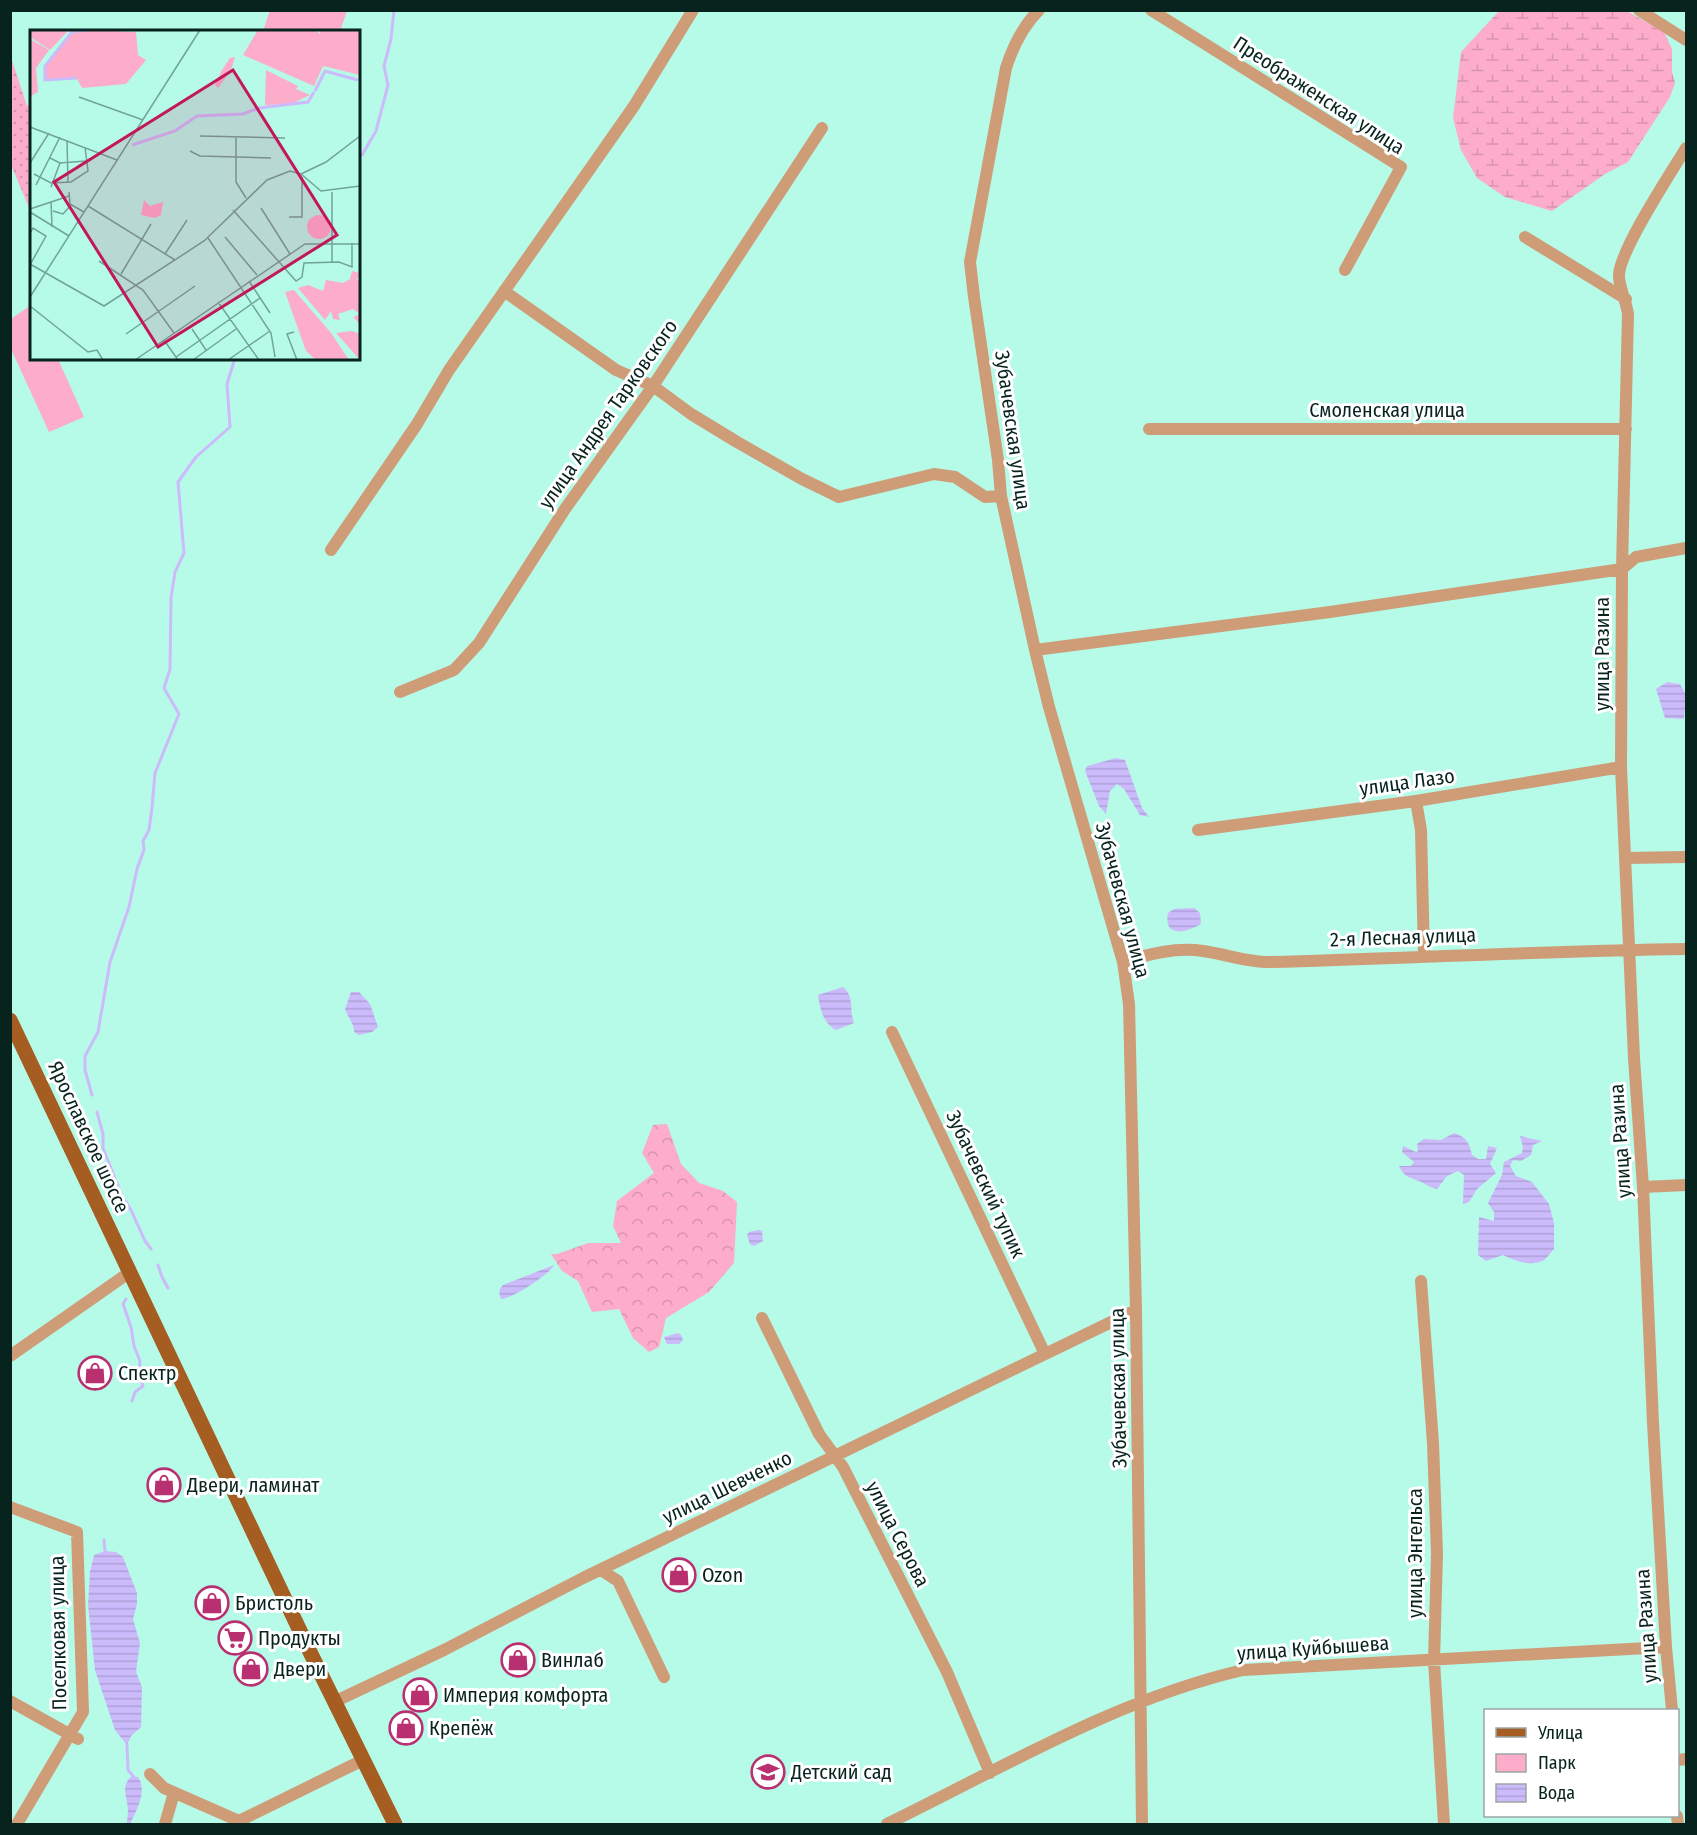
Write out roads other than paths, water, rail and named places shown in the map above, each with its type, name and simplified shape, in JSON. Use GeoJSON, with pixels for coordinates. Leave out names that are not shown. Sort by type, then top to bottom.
{"type":"FeatureCollection","features":[{"type":"Feature","properties":{"kind":"main road","name":"Ярославское шоссе"},"geometry":{"type":"LineString","coordinates":[[10,1020],[311,1654],[395,1824]]}},
{"type":"Feature","properties":{"kind":"street"},"geometry":{"type":"LineString","coordinates":[[331,550],[417,424],[449,370],[634,106],[693,10]]}},
{"type":"Feature","properties":{"kind":"street","name":"Зубачевская улица"},"geometry":{"type":"LineString","coordinates":[[1039,10],[1029,20],[1016,40],[1006,68],[970,262],[1001,496],[1049,707],[1123,962],[1129,1004],[1136,1310],[1142,1824]]}},
{"type":"Feature","properties":{"kind":"street","name":"Преображенская улица"},"geometry":{"type":"LineString","coordinates":[[1151,10],[1401,167],[1345,270]]}},
{"type":"Feature","properties":{"kind":"street"},"geometry":{"type":"LineString","coordinates":[[1639,10],[1686,40]]}},
{"type":"Feature","properties":{"kind":"street","name":"улица Андрея Тарковского"},"geometry":{"type":"LineString","coordinates":[[400,692],[454,670],[479,642],[565,509],[653,386],[822,128]]}},
{"type":"Feature","properties":{"kind":"street","name":"улица Разина"},"geometry":{"type":"LineString","coordinates":[[1671,1709],[1634,1058],[1621,767],[1622,569],[1628,314],[1619,276],[1620,264],[1634,235],[1686,148]]}},
{"type":"Feature","properties":{"kind":"street"},"geometry":{"type":"LineString","coordinates":[[1525,237],[1626,299]]}},
{"type":"Feature","properties":{"kind":"street"},"geometry":{"type":"LineString","coordinates":[[504,291],[616,370],[653,386],[691,414],[737,442],[839,497],[934,474],[955,477],[985,497],[1001,496]]}},
{"type":"Feature","properties":{"kind":"street","name":"Смоленская улица"},"geometry":{"type":"LineString","coordinates":[[1149,429],[1626,429]]}},
{"type":"Feature","properties":{"kind":"street"},"geometry":{"type":"LineString","coordinates":[[1035,650],[1307,615],[1622,569],[1636,557],[1686,548]]}},
{"type":"Feature","properties":{"kind":"street","name":"улица Лазо"},"geometry":{"type":"LineString","coordinates":[[1198,830],[1416,801],[1621,767]]}},
{"type":"Feature","properties":{"kind":"street"},"geometry":{"type":"LineString","coordinates":[[1416,801],[1421,830],[1424,955]]}},
{"type":"Feature","properties":{"kind":"street"},"geometry":{"type":"LineString","coordinates":[[1626,858],[1686,857]]}},
{"type":"Feature","properties":{"kind":"street","name":"2-я Лесная улица"},"geometry":{"type":"LineString","coordinates":[[1123,962],[1151,953],[1172,950],[1201,950],[1267,962],[1424,955],[1686,950]]}},
{"type":"Feature","properties":{"kind":"street","name":"Зубачевский тупик"},"geometry":{"type":"LineString","coordinates":[[892,1032],[1044,1354]]}},
{"type":"Feature","properties":{"kind":"street"},"geometry":{"type":"LineString","coordinates":[[1643,1187],[1686,1185]]}},
{"type":"Feature","properties":{"kind":"street"},"geometry":{"type":"LineString","coordinates":[[10,1356],[130,1272]]}},
{"type":"Feature","properties":{"kind":"street","name":"улица Энгельса"},"geometry":{"type":"LineString","coordinates":[[1421,1281],[1434,1465],[1437,1554],[1434,1660],[1444,1824]]}},
{"type":"Feature","properties":{"kind":"street","name":"улица Шевченко"},"geometry":{"type":"LineString","coordinates":[[336,1701],[1136,1310]]}},
{"type":"Feature","properties":{"kind":"street","name":"улица Серова"},"geometry":{"type":"LineString","coordinates":[[762,1318],[819,1434],[843,1467],[947,1672],[990,1773]]}},
{"type":"Feature","properties":{"kind":"street","name":"Поселковая улица"},"geometry":{"type":"LineString","coordinates":[[10,1508],[76,1532],[83,1712],[74,1736],[17,1824]]}},
{"type":"Feature","properties":{"kind":"street"},"geometry":{"type":"LineString","coordinates":[[601,1570],[618,1581],[664,1677]]}},
{"type":"Feature","properties":{"kind":"street","name":"улица Куйбышева"},"geometry":{"type":"LineString","coordinates":[[887,1824],[1067,1734],[1208,1678],[1243,1670],[1666,1647]]}},
{"type":"Feature","properties":{"kind":"street"},"geometry":{"type":"LineString","coordinates":[[10,1701],[74,1736]]}},
{"type":"Feature","properties":{"kind":"street"},"geometry":{"type":"LineString","coordinates":[[150,1774],[164,1788],[239,1821],[251,1820],[363,1760]]}},
{"type":"Feature","properties":{"kind":"street"},"geometry":{"type":"LineString","coordinates":[[165,1824],[174,1793]]}},
{"type":"Feature","properties":{"kind":"water"},"geometry":{"type":"Polygon","coordinates":[[[1667,682],[1680,684],[1686,695],[1684,719],[1665,718],[1656,689],[1667,682]]]}},
{"type":"Feature","properties":{"kind":"water"},"geometry":{"type":"Polygon","coordinates":[[[1116,758],[1125,760],[1142,808],[1149,817],[1140,815],[1124,789],[1117,784],[1110,791],[1106,814],[1099,806],[1085,771],[1087,766],[1116,758]]]}},
{"type":"Feature","properties":{"kind":"water"},"geometry":{"type":"Polygon","coordinates":[[[1194,908],[1200,913],[1201,924],[1183,931],[1172,930],[1169,927],[1168,913],[1174,909],[1194,908]]]}},
{"type":"Feature","properties":{"kind":"water"},"geometry":{"type":"Polygon","coordinates":[[[843,987],[849,995],[854,1023],[836,1030],[825,1020],[818,995],[843,987]]]}},
{"type":"Feature","properties":{"kind":"water"},"geometry":{"type":"Polygon","coordinates":[[[351,992],[359,992],[370,1004],[378,1027],[372,1032],[359,1035],[354,1032],[345,1009],[351,992]]]}},
{"type":"Feature","properties":{"kind":"water"},"geometry":{"type":"Polygon","coordinates":[[[1454,1133],[1466,1141],[1472,1155],[1478,1159],[1486,1159],[1488,1146],[1497,1148],[1490,1164],[1496,1173],[1477,1189],[1469,1202],[1463,1204],[1464,1175],[1458,1171],[1447,1176],[1437,1189],[1407,1176],[1399,1166],[1411,1166],[1414,1162],[1402,1152],[1403,1146],[1416,1152],[1418,1151],[1417,1144],[1424,1139],[1441,1140],[1454,1133]]]}},
{"type":"Feature","properties":{"kind":"water"},"geometry":{"type":"Polygon","coordinates":[[[1520,1136],[1542,1141],[1533,1145],[1531,1155],[1521,1161],[1513,1160],[1510,1166],[1516,1176],[1532,1182],[1549,1204],[1554,1223],[1554,1249],[1544,1260],[1534,1263],[1518,1261],[1503,1255],[1486,1261],[1478,1255],[1479,1217],[1494,1221],[1494,1212],[1488,1203],[1502,1175],[1504,1162],[1522,1153],[1520,1136]]]}},
{"type":"Feature","properties":{"kind":"water"},"geometry":{"type":"Polygon","coordinates":[[[762,1231],[763,1241],[754,1246],[750,1244],[747,1235],[749,1232],[762,1231]]]}},
{"type":"Feature","properties":{"kind":"water"},"geometry":{"type":"Polygon","coordinates":[[[554,1265],[530,1285],[501,1299],[499,1292],[503,1285],[554,1265]]]}},
{"type":"Feature","properties":{"kind":"water"},"geometry":{"type":"Polygon","coordinates":[[[678,1333],[683,1340],[679,1344],[667,1344],[664,1337],[678,1333]]]}},
{"type":"Feature","properties":{"kind":"water"},"geometry":{"type":"Polygon","coordinates":[[[105,1551],[116,1552],[123,1557],[137,1593],[133,1619],[140,1643],[136,1672],[142,1687],[141,1727],[131,1736],[127,1745],[115,1730],[95,1670],[88,1605],[90,1572],[94,1555],[105,1551]]]}},
{"type":"Feature","properties":{"kind":"water"},"geometry":{"type":"Polygon","coordinates":[[[132,1776],[138,1777],[142,1788],[138,1807],[130,1824],[127,1824],[128,1809],[125,1787],[132,1776]]]}},
{"type":"Feature","properties":{"kind":"waterway"},"geometry":{"type":"LineString","coordinates":[[360,156],[376,131],[388,85],[384,66],[391,39],[394,10]]}},
{"type":"Feature","properties":{"kind":"waterway"},"geometry":{"type":"LineString","coordinates":[[92,1095],[85,1070],[85,1056],[98,1032],[110,962],[129,907],[137,869],[144,850],[143,841],[149,830],[155,773],[179,714],[164,688],[170,669],[171,598],[175,572],[184,553],[178,482],[196,457],[230,427],[227,384],[234,360]]}},
{"type":"Feature","properties":{"kind":"waterway"},"geometry":{"type":"LineString","coordinates":[[97,1112],[103,1134],[103,1148],[122,1196],[151,1249]]}},
{"type":"Feature","properties":{"kind":"waterway"},"geometry":{"type":"LineString","coordinates":[[158,1265],[168,1288]]}},
{"type":"Feature","properties":{"kind":"waterway"},"geometry":{"type":"LineString","coordinates":[[126,1299],[123,1304],[140,1361],[139,1371],[143,1386],[135,1392],[132,1401]]}},
{"type":"Feature","properties":{"kind":"waterway"},"geometry":{"type":"LineString","coordinates":[[104,1540],[105,1551]]}},
{"type":"Feature","properties":{"kind":"waterway"},"geometry":{"type":"LineString","coordinates":[[127,1745],[128,1770],[133,1776]]}},
{"type":"Feature","properties":{"kind":"place","name":"Спектр"},"geometry":{"type":"Point","coordinates":[95,1373]}},
{"type":"Feature","properties":{"kind":"place","name":"Двери, ламинат"},"geometry":{"type":"Point","coordinates":[164,1485]}},
{"type":"Feature","properties":{"kind":"place","name":"Ozon"},"geometry":{"type":"Point","coordinates":[679,1575]}},
{"type":"Feature","properties":{"kind":"place","name":"Бристоль"},"geometry":{"type":"Point","coordinates":[212,1603]}},
{"type":"Feature","properties":{"kind":"place","name":"Продукты"},"geometry":{"type":"Point","coordinates":[235,1638]}},
{"type":"Feature","properties":{"kind":"place","name":"Винлаб"},"geometry":{"type":"Point","coordinates":[518,1660]}},
{"type":"Feature","properties":{"kind":"place","name":"Двери"},"geometry":{"type":"Point","coordinates":[251,1669]}},
{"type":"Feature","properties":{"kind":"place","name":"Империя комфорта"},"geometry":{"type":"Point","coordinates":[420,1695]}},
{"type":"Feature","properties":{"kind":"place","name":"Крепёж"},"geometry":{"type":"Point","coordinates":[406,1728]}},
{"type":"Feature","properties":{"kind":"place","name":"Детский сад"},"geometry":{"type":"Point","coordinates":[768,1772]}}]}
